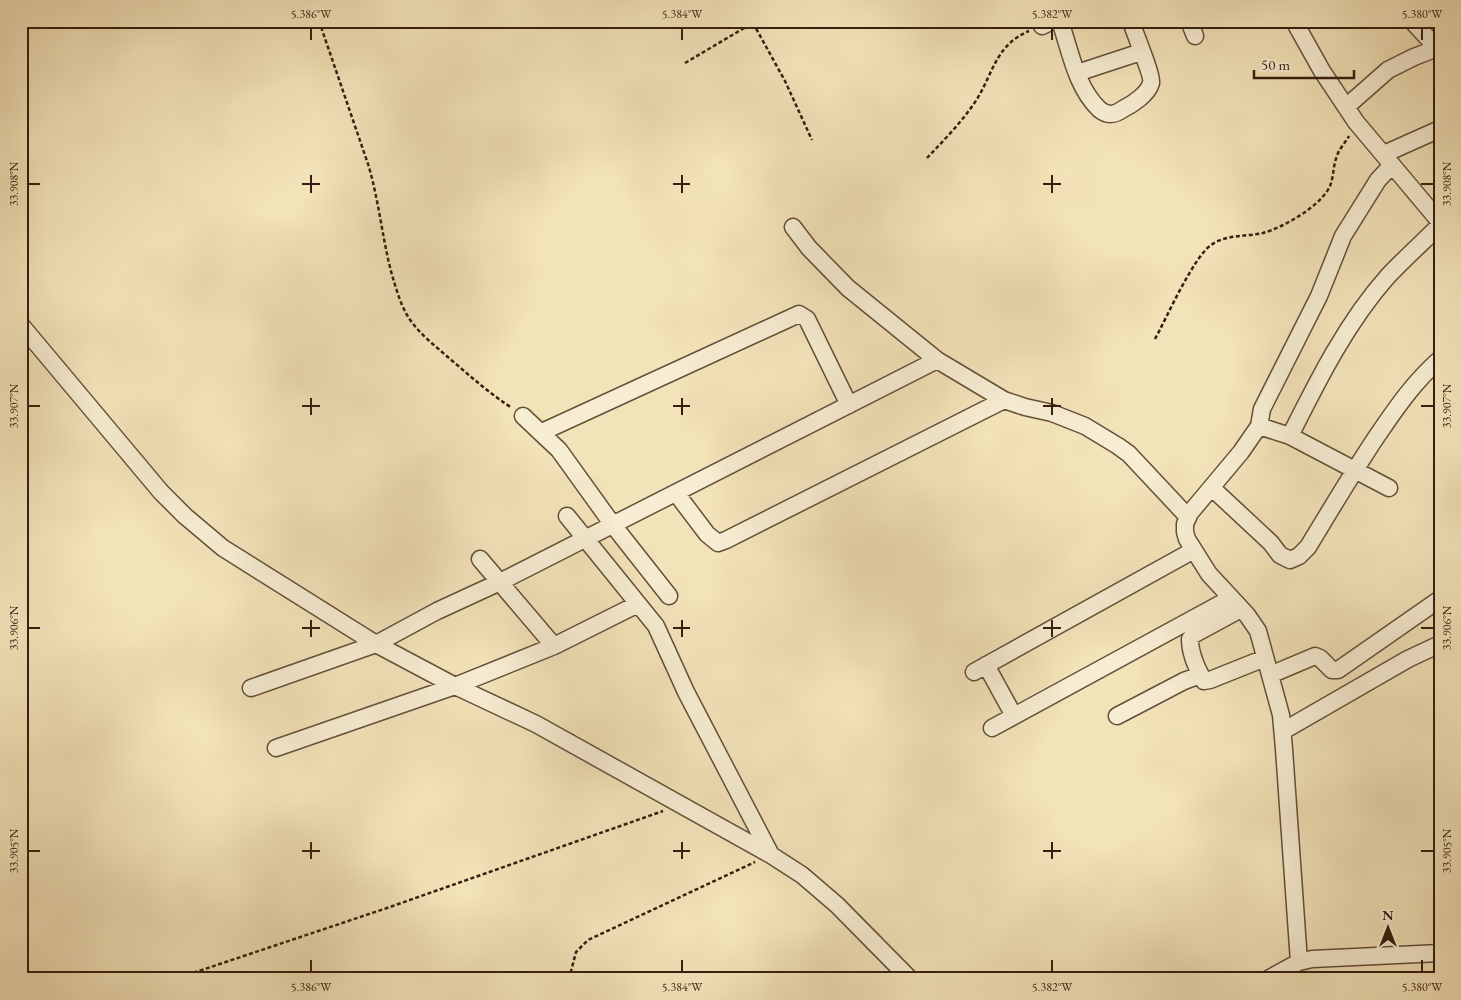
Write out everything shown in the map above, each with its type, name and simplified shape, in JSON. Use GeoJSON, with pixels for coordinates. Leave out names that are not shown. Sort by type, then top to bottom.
{"type":"FeatureCollection","features":[{"type":"Feature","properties":{"kind":"street"},"geometry":{"type":"LineString","coordinates":[[1060,21],[1077,73],[1085,90],[1105,113],[1116,113],[1138,99],[1150,86],[1151,76],[1131,21]]}},
{"type":"Feature","properties":{"kind":"street"},"geometry":{"type":"LineString","coordinates":[[1290,436],[1328,363],[1365,306],[1388,276],[1440,223],[1356,122],[1322,71],[1294,21]]}},
{"type":"Feature","properties":{"kind":"street"},"geometry":{"type":"LineString","coordinates":[[1346,107],[1388,70],[1438,48],[1412,21]]}},
{"type":"Feature","properties":{"kind":"street"},"geometry":{"type":"LineString","coordinates":[[1077,73],[1141,52]]}},
{"type":"Feature","properties":{"kind":"street"},"geometry":{"type":"LineString","coordinates":[[1299,962],[1283,731],[1281,715],[1266,658],[1258,631],[1252,621],[1209,574],[1185,532],[1188,517],[1241,452],[1259,426],[1262,409],[1319,296],[1343,236],[1378,180],[1388,159],[1440,128]]}},
{"type":"Feature","properties":{"kind":"street"},"geometry":{"type":"LineString","coordinates":[[793,227],[809,248],[848,288],[937,360],[1004,400],[1068,419],[1085,426],[1118,446],[1129,454],[1188,517]]}},
{"type":"Feature","properties":{"kind":"street"},"geometry":{"type":"LineString","coordinates":[[542,432],[799,314],[807,318],[849,405]]}},
{"type":"Feature","properties":{"kind":"street"},"geometry":{"type":"LineString","coordinates":[[21,324],[161,492],[202,532],[223,548],[376,644],[455,686],[536,724],[771,855],[802,875],[837,905],[910,979]]}},
{"type":"Feature","properties":{"kind":"street"},"geometry":{"type":"LineString","coordinates":[[251,688],[376,644],[437,611],[586,539],[937,360]]}},
{"type":"Feature","properties":{"kind":"street"},"geometry":{"type":"LineString","coordinates":[[1212,488],[1271,543],[1280,555],[1290,560],[1299,556],[1308,547],[1355,470],[1406,393],[1418,378],[1440,360]]}},
{"type":"Feature","properties":{"kind":"street"},"geometry":{"type":"LineString","coordinates":[[676,493],[707,534],[718,543],[1004,400]]}},
{"type":"Feature","properties":{"kind":"street"},"geometry":{"type":"LineString","coordinates":[[523,416],[559,450],[613,525],[669,596]]}},
{"type":"Feature","properties":{"kind":"street"},"geometry":{"type":"LineString","coordinates":[[1259,426],[1290,436],[1389,488]]}},
{"type":"Feature","properties":{"kind":"street"},"geometry":{"type":"LineString","coordinates":[[568,516],[656,626],[686,692],[771,855]]}},
{"type":"Feature","properties":{"kind":"street"},"geometry":{"type":"LineString","coordinates":[[1014,716],[980,669],[1194,550]]}},
{"type":"Feature","properties":{"kind":"street"},"geometry":{"type":"LineString","coordinates":[[480,559],[554,646]]}},
{"type":"Feature","properties":{"kind":"street"},"geometry":{"type":"LineString","coordinates":[[1270,675],[1315,656],[1320,658],[1332,670],[1338,670],[1440,599]]}},
{"type":"Feature","properties":{"kind":"street"},"geometry":{"type":"LineString","coordinates":[[276,748],[455,686],[554,646],[638,604]]}},
{"type":"Feature","properties":{"kind":"street"},"geometry":{"type":"LineString","coordinates":[[1236,604],[1190,639],[1190,646],[1200,675],[1204,681],[1210,680],[1266,658]]}},
{"type":"Feature","properties":{"kind":"street"},"geometry":{"type":"LineString","coordinates":[[992,728],[1236,604]]}},
{"type":"Feature","properties":{"kind":"street"},"geometry":{"type":"LineString","coordinates":[[1283,731],[1408,659],[1440,644]]}},
{"type":"Feature","properties":{"kind":"street"},"geometry":{"type":"LineString","coordinates":[[1117,716],[1200,675]]}},
{"type":"Feature","properties":{"kind":"street"},"geometry":{"type":"LineString","coordinates":[[1268,979],[1299,962],[1323,957],[1440,953]]}},
{"type":"Feature","properties":{"kind":"path"},"geometry":{"type":"LineString","coordinates":[[319,21],[374,182],[388,260],[406,314],[425,336],[488,392],[523,416]]}},
{"type":"Feature","properties":{"kind":"path"},"geometry":{"type":"LineString","coordinates":[[685,63],[754,22],[785,81],[812,140]]}},
{"type":"Feature","properties":{"kind":"path"},"geometry":{"type":"LineString","coordinates":[[927,158],[968,112],[1002,51],[1019,35],[1047,24]]}},
{"type":"Feature","properties":{"kind":"path"},"geometry":{"type":"LineString","coordinates":[[1155,339],[1196,263],[1206,250],[1224,238],[1255,235],[1278,227],[1305,211],[1323,196],[1331,184],[1336,158],[1356,122]]}},
{"type":"Feature","properties":{"kind":"path"},"geometry":{"type":"LineString","coordinates":[[174,979],[647,818],[677,802]]}},
{"type":"Feature","properties":{"kind":"path"},"geometry":{"type":"LineString","coordinates":[[569,979],[576,952],[588,940],[771,855]]}}]}
